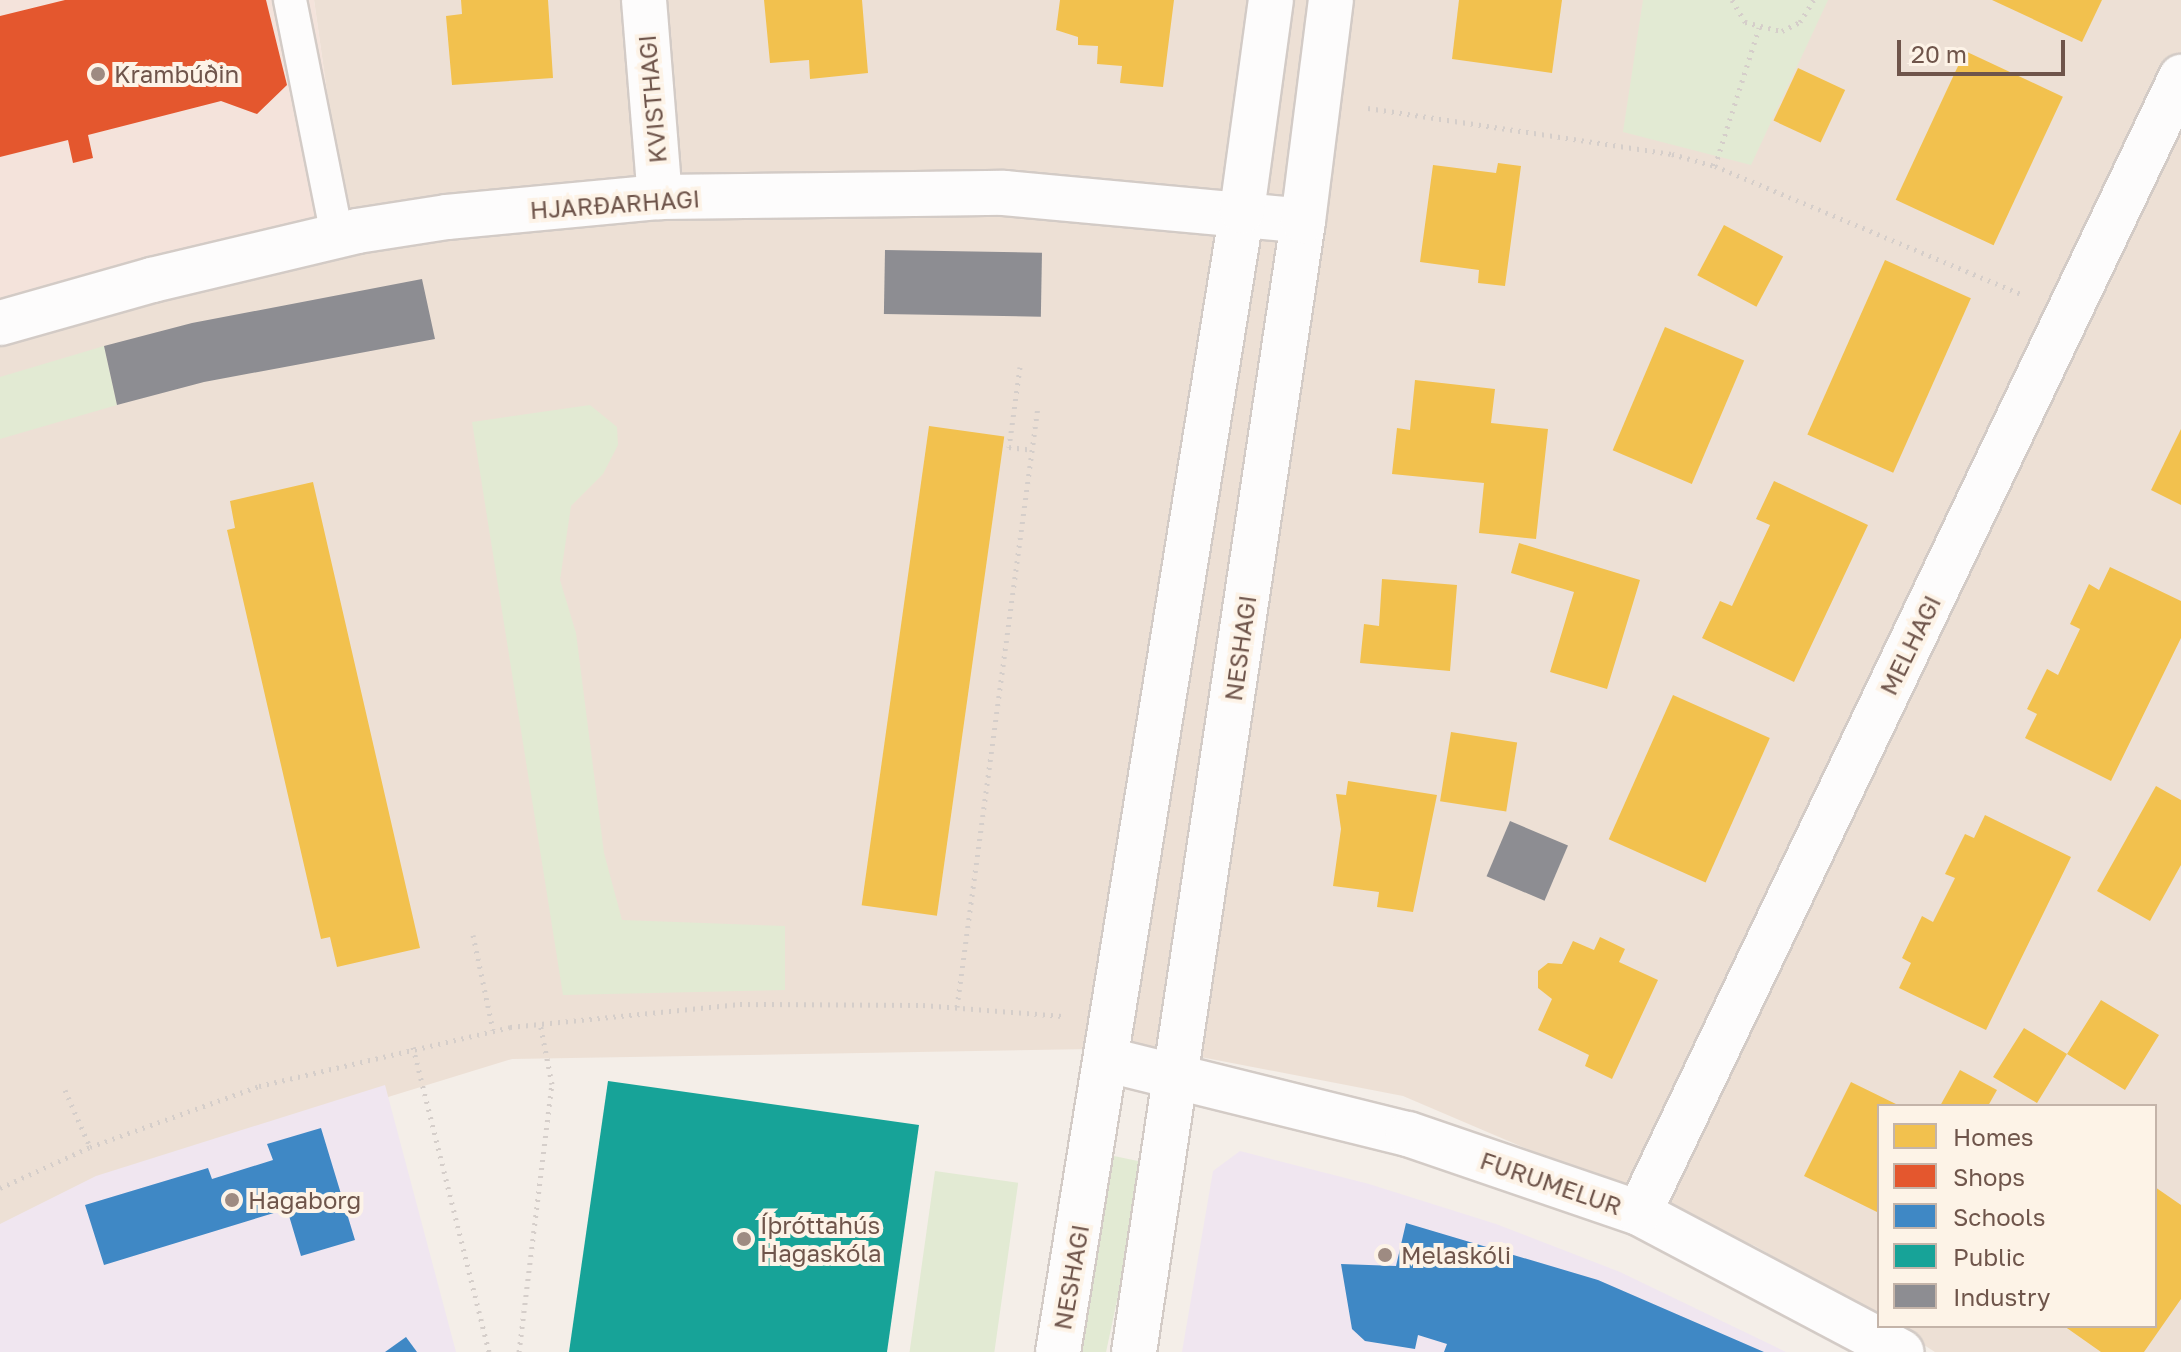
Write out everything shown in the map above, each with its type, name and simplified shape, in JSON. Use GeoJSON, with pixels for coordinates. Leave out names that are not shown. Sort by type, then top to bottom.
{"type":"FeatureCollection","features":[{"type":"Feature","properties":{"kind":"street","name":"KVISTHAGI"},"geometry":{"type":"LineString","coordinates":[[644,0],[660,197]]}},
{"type":"Feature","properties":{"kind":"street","name":"NESHAGI"},"geometry":{"type":"LineString","coordinates":[[1058,1352],[1108,1060],[1242,211],[1271,0]]}},
{"type":"Feature","properties":{"kind":"street","name":"NESHAGI"},"geometry":{"type":"LineString","coordinates":[[1134,1352],[1303,221],[1331,0]]}},
{"type":"Feature","properties":{"kind":"street","name":"MELHAGI"},"geometry":{"type":"LineString","coordinates":[[1639,1213],[2181,77]]}},
{"type":"Feature","properties":{"kind":"street","name":"HJARÐARHAGI"},"geometry":{"type":"LineString","coordinates":[[0,323],[152,280],[337,236],[447,217],[660,197],[1004,193],[1242,211]]}},
{"type":"Feature","properties":{"kind":"street"},"geometry":{"type":"LineString","coordinates":[[1242,211],[1303,221]]}},
{"type":"Feature","properties":{"kind":"street"},"geometry":{"type":"LineString","coordinates":[[1108,1060],[1176,1075]]}},
{"type":"Feature","properties":{"kind":"street","name":"FURUMELUR"},"geometry":{"type":"LineString","coordinates":[[1176,1075],[1408,1134],[1639,1213],[1901,1352]]}},
{"type":"Feature","properties":{"kind":"lane"},"geometry":{"type":"LineString","coordinates":[[290,0],[337,236]]}},
{"type":"Feature","properties":{"kind":"path"},"geometry":{"type":"LineString","coordinates":[[1732,0],[1745,22],[1759,28],[1782,31],[1800,22],[1814,0]]}},
{"type":"Feature","properties":{"kind":"path"},"geometry":{"type":"LineString","coordinates":[[1715,166],[1759,28]]}},
{"type":"Feature","properties":{"kind":"path"},"geometry":{"type":"LineString","coordinates":[[1366,107],[1672,154],[1715,166],[2068,314]]}},
{"type":"Feature","properties":{"kind":"path"},"geometry":{"type":"LineString","coordinates":[[1020,367],[1009,447],[1032,450]]}},
{"type":"Feature","properties":{"kind":"path"},"geometry":{"type":"LineString","coordinates":[[957,1007],[1038,406]]}},
{"type":"Feature","properties":{"kind":"path"},"geometry":{"type":"LineString","coordinates":[[473,935],[493,1030]]}},
{"type":"Feature","properties":{"kind":"path"},"geometry":{"type":"LineString","coordinates":[[0,1188],[90,1147],[259,1086],[493,1030],[740,1004],[957,1007],[1071,1017]]}},
{"type":"Feature","properties":{"kind":"path"},"geometry":{"type":"LineString","coordinates":[[519,1352],[552,1084],[540,1023]]}},
{"type":"Feature","properties":{"kind":"path"},"geometry":{"type":"LineString","coordinates":[[413,1047],[489,1352]]}},
{"type":"Feature","properties":{"kind":"path"},"geometry":{"type":"LineString","coordinates":[[65,1090],[90,1147]]}},
{"type":"Feature","properties":{"kind":"shaded area"},"geometry":{"type":"Polygon","coordinates":[[[0,0],[314,0],[344,212],[0,309],[0,0]]]}},
{"type":"Feature","properties":{"kind":"shaded area"},"geometry":{"type":"Polygon","coordinates":[[[314,0],[2181,0],[2181,1352],[1935,1352],[1897,1328],[2157,1328],[2157,1104],[1877,1104],[1877,1316],[1755,1246],[1403,1096],[1154,1048],[512,1059],[59,1198],[0,1233],[0,309],[344,212],[314,0]]]}},
{"type":"Feature","properties":{"kind":"shaded area","name":"Hagaborg"},"geometry":{"type":"Polygon","coordinates":[[[385,1085],[456,1352],[0,1352],[0,1224],[96,1176],[385,1085]]]}},
{"type":"Feature","properties":{"kind":"shaded area","name":"Melaskóli"},"geometry":{"type":"Polygon","coordinates":[[[1240,1151],[1369,1184],[1496,1224],[1620,1272],[1786,1352],[1182,1352],[1213,1171],[1240,1151]]]}},
{"type":"Feature","properties":{"kind":"green space"},"geometry":{"type":"Polygon","coordinates":[[[1643,0],[1828,0],[1751,165],[1623,132],[1643,0]]]}},
{"type":"Feature","properties":{"kind":"green space"},"geometry":{"type":"Polygon","coordinates":[[[104,346],[117,405],[0,439],[0,377],[104,346]]]}},
{"type":"Feature","properties":{"kind":"green space"},"geometry":{"type":"Polygon","coordinates":[[[590,405],[617,427],[618,445],[603,474],[571,506],[560,580],[576,633],[604,853],[622,920],[785,926],[785,990],[563,995],[472,422],[590,405]]]}},
{"type":"Feature","properties":{"kind":"green space"},"geometry":{"type":"Polygon","coordinates":[[[1114,1156],[1146,1163],[1106,1352],[1073,1351],[1114,1156]]]}},
{"type":"Feature","properties":{"kind":"green space"},"geometry":{"type":"Polygon","coordinates":[[[935,1171],[1018,1183],[994,1352],[910,1352],[935,1171]]]}},
{"type":"Feature","properties":{"kind":"building: Homes"},"geometry":{"type":"Polygon","coordinates":[[[461,0],[548,0],[553,78],[452,85],[446,16],[462,14],[461,0]]]}},
{"type":"Feature","properties":{"kind":"building: Homes"},"geometry":{"type":"Polygon","coordinates":[[[764,0],[862,0],[868,73],[810,79],[809,60],[770,63],[764,0]]]}},
{"type":"Feature","properties":{"kind":"building: Homes"},"geometry":{"type":"Polygon","coordinates":[[[1060,0],[1174,0],[1163,87],[1120,83],[1122,66],[1097,64],[1098,46],[1078,45],[1078,37],[1056,30],[1060,0]]]}},
{"type":"Feature","properties":{"kind":"building: Homes"},"geometry":{"type":"Polygon","coordinates":[[[1459,0],[1562,0],[1552,73],[1452,59],[1459,0]]]}},
{"type":"Feature","properties":{"kind":"building: Homes"},"geometry":{"type":"Polygon","coordinates":[[[1992,0],[2102,0],[2082,42],[1992,0]]]}},
{"type":"Feature","properties":{"kind":"building: Homes"},"geometry":{"type":"Polygon","coordinates":[[[1965,51],[2063,97],[1994,245],[1896,200],[1965,51]]]}},
{"type":"Feature","properties":{"kind":"building: Homes"},"geometry":{"type":"Polygon","coordinates":[[[1798,68],[1845,90],[1821,143],[1773,121],[1798,68]]]}},
{"type":"Feature","properties":{"kind":"building: Homes"},"geometry":{"type":"Polygon","coordinates":[[[1498,163],[1521,166],[1505,286],[1478,283],[1479,270],[1420,262],[1433,165],[1496,173],[1498,163]]]}},
{"type":"Feature","properties":{"kind":"building: Homes"},"geometry":{"type":"Polygon","coordinates":[[[1724,225],[1783,256],[1756,307],[1697,275],[1724,225]]]}},
{"type":"Feature","properties":{"kind":"building: Homes"},"geometry":{"type":"Polygon","coordinates":[[[1885,260],[1971,298],[1893,473],[1807,434],[1885,260]]]}},
{"type":"Feature","properties":{"kind":"building: Homes"},"geometry":{"type":"Polygon","coordinates":[[[1665,327],[1744,361],[1692,484],[1613,450],[1665,327]]]}},
{"type":"Feature","properties":{"kind":"building: Homes"},"geometry":{"type":"Polygon","coordinates":[[[1415,380],[1495,389],[1491,423],[1548,429],[1536,539],[1479,533],[1484,483],[1392,474],[1397,428],[1410,430],[1415,380]]]}},
{"type":"Feature","properties":{"kind":"building: Homes"},"geometry":{"type":"Polygon","coordinates":[[[929,426],[1004,437],[937,916],[862,905],[929,426]]]}},
{"type":"Feature","properties":{"kind":"building: Homes"},"geometry":{"type":"Polygon","coordinates":[[[2181,429],[2181,505],[2151,490],[2181,429]]]}},
{"type":"Feature","properties":{"kind":"building: Homes"},"geometry":{"type":"Polygon","coordinates":[[[1774,481],[1868,525],[1794,682],[1702,638],[1720,601],[1732,606],[1770,525],[1756,519],[1774,481]]]}},
{"type":"Feature","properties":{"kind":"building: Homes"},"geometry":{"type":"Polygon","coordinates":[[[313,482],[420,948],[337,967],[330,937],[321,939],[227,530],[235,528],[230,501],[313,482]]]}},
{"type":"Feature","properties":{"kind":"building: Homes"},"geometry":{"type":"Polygon","coordinates":[[[1519,543],[1640,580],[1607,689],[1550,672],[1574,592],[1511,573],[1519,543]]]}},
{"type":"Feature","properties":{"kind":"building: Homes"},"geometry":{"type":"Polygon","coordinates":[[[2110,567],[2181,601],[2181,638],[2111,781],[2025,738],[2037,714],[2027,709],[2047,669],[2058,675],[2080,629],[2070,624],[2089,584],[2099,590],[2110,567]]]}},
{"type":"Feature","properties":{"kind":"building: Homes"},"geometry":{"type":"Polygon","coordinates":[[[1382,579],[1457,585],[1450,671],[1360,663],[1364,624],[1379,626],[1382,579]]]}},
{"type":"Feature","properties":{"kind":"building: Homes"},"geometry":{"type":"Polygon","coordinates":[[[1673,695],[1770,738],[1706,882],[1609,839],[1673,695]]]}},
{"type":"Feature","properties":{"kind":"building: Homes"},"geometry":{"type":"Polygon","coordinates":[[[1451,732],[1517,742],[1506,812],[1440,801],[1451,732]]]}},
{"type":"Feature","properties":{"kind":"building: Homes"},"geometry":{"type":"Polygon","coordinates":[[[1348,781],[1437,795],[1413,912],[1377,907],[1379,892],[1333,886],[1341,829],[1336,794],[1346,795],[1348,781]]]}},
{"type":"Feature","properties":{"kind":"building: Homes"},"geometry":{"type":"Polygon","coordinates":[[[2156,786],[2181,800],[2181,865],[2150,921],[2097,891],[2156,786]]]}},
{"type":"Feature","properties":{"kind":"building: Homes"},"geometry":{"type":"Polygon","coordinates":[[[1985,815],[2071,857],[1986,1030],[1899,988],[1911,963],[1902,958],[1922,916],[1933,922],[1955,878],[1945,874],[1965,834],[1974,838],[1985,815]]]}},
{"type":"Feature","properties":{"kind":"building: Homes"},"geometry":{"type":"Polygon","coordinates":[[[1600,937],[1625,949],[1619,962],[1658,980],[1612,1079],[1585,1066],[1589,1055],[1538,1030],[1552,999],[1538,988],[1538,971],[1548,963],[1562,964],[1573,941],[1594,950],[1600,937]]]}},
{"type":"Feature","properties":{"kind":"building: Homes"},"geometry":{"type":"Polygon","coordinates":[[[2101,1000],[2159,1035],[2125,1090],[2067,1054],[2101,1000]]]}},
{"type":"Feature","properties":{"kind":"building: Homes"},"geometry":{"type":"Polygon","coordinates":[[[2024,1028],[2067,1054],[2037,1103],[1993,1077],[2024,1028]]]}},
{"type":"Feature","properties":{"kind":"building: Homes"},"geometry":{"type":"Polygon","coordinates":[[[1960,1070],[1997,1090],[1989,1104],[1941,1104],[1960,1070]]]}},
{"type":"Feature","properties":{"kind":"building: Homes"},"geometry":{"type":"Polygon","coordinates":[[[1851,1082],[1896,1104],[1877,1104],[1877,1212],[1804,1176],[1851,1082]]]}},
{"type":"Feature","properties":{"kind":"building: Homes"},"geometry":{"type":"Polygon","coordinates":[[[2157,1188],[2181,1205],[2181,1299],[2144,1352],[2101,1352],[2067,1328],[2157,1328],[2157,1188]]]}},
{"type":"Feature","properties":{"kind":"building: Shops"},"geometry":{"type":"Polygon","coordinates":[[[65,0],[266,0],[287,85],[257,114],[221,101],[88,135],[93,158],[73,163],[68,140],[0,157],[0,16],[65,0]]]}},
{"type":"Feature","properties":{"kind":"building: Schools"},"geometry":{"type":"Polygon","coordinates":[[[321,1128],[355,1240],[301,1256],[287,1209],[104,1265],[85,1205],[208,1168],[212,1179],[273,1160],[267,1144],[321,1128]]]}},
{"type":"Feature","properties":{"kind":"building: Schools"},"geometry":{"type":"Polygon","coordinates":[[[1406,1223],[1598,1280],[1764,1352],[1444,1352],[1447,1344],[1418,1335],[1415,1349],[1365,1341],[1352,1329],[1341,1264],[1396,1266],[1406,1223]]]}},
{"type":"Feature","properties":{"kind":"building: Schools"},"geometry":{"type":"Polygon","coordinates":[[[406,1337],[417,1352],[385,1352],[406,1337]]]}},
{"type":"Feature","properties":{"kind":"building: Public","name":"Íþróttahús Hagaskóla"},"geometry":{"type":"Polygon","coordinates":[[[608,1081],[919,1125],[887,1352],[569,1352],[608,1081]]]}},
{"type":"Feature","properties":{"kind":"building: Industry"},"geometry":{"type":"Polygon","coordinates":[[[885,250],[1042,253],[1041,317],[884,314],[885,250]]]}},
{"type":"Feature","properties":{"kind":"building: Industry"},"geometry":{"type":"Polygon","coordinates":[[[422,279],[435,339],[204,382],[117,405],[104,346],[192,323],[422,279]]]}},
{"type":"Feature","properties":{"kind":"building: Industry"},"geometry":{"type":"Polygon","coordinates":[[[1510,821],[1568,846],[1545,901],[1487,876],[1510,821]]]}},
{"type":"Feature","properties":{"kind":"place","name":"Krambúðin"},"geometry":{"type":"Point","coordinates":[98,74]}},
{"type":"Feature","properties":{"kind":"place","name":"Hagaborg"},"geometry":{"type":"Point","coordinates":[232,1200]}},
{"type":"Feature","properties":{"kind":"place","name":"Íþróttahús Hagaskóla"},"geometry":{"type":"Point","coordinates":[744,1239]}},
{"type":"Feature","properties":{"kind":"place","name":"Melaskóli"},"geometry":{"type":"Point","coordinates":[1385,1255]}}]}
